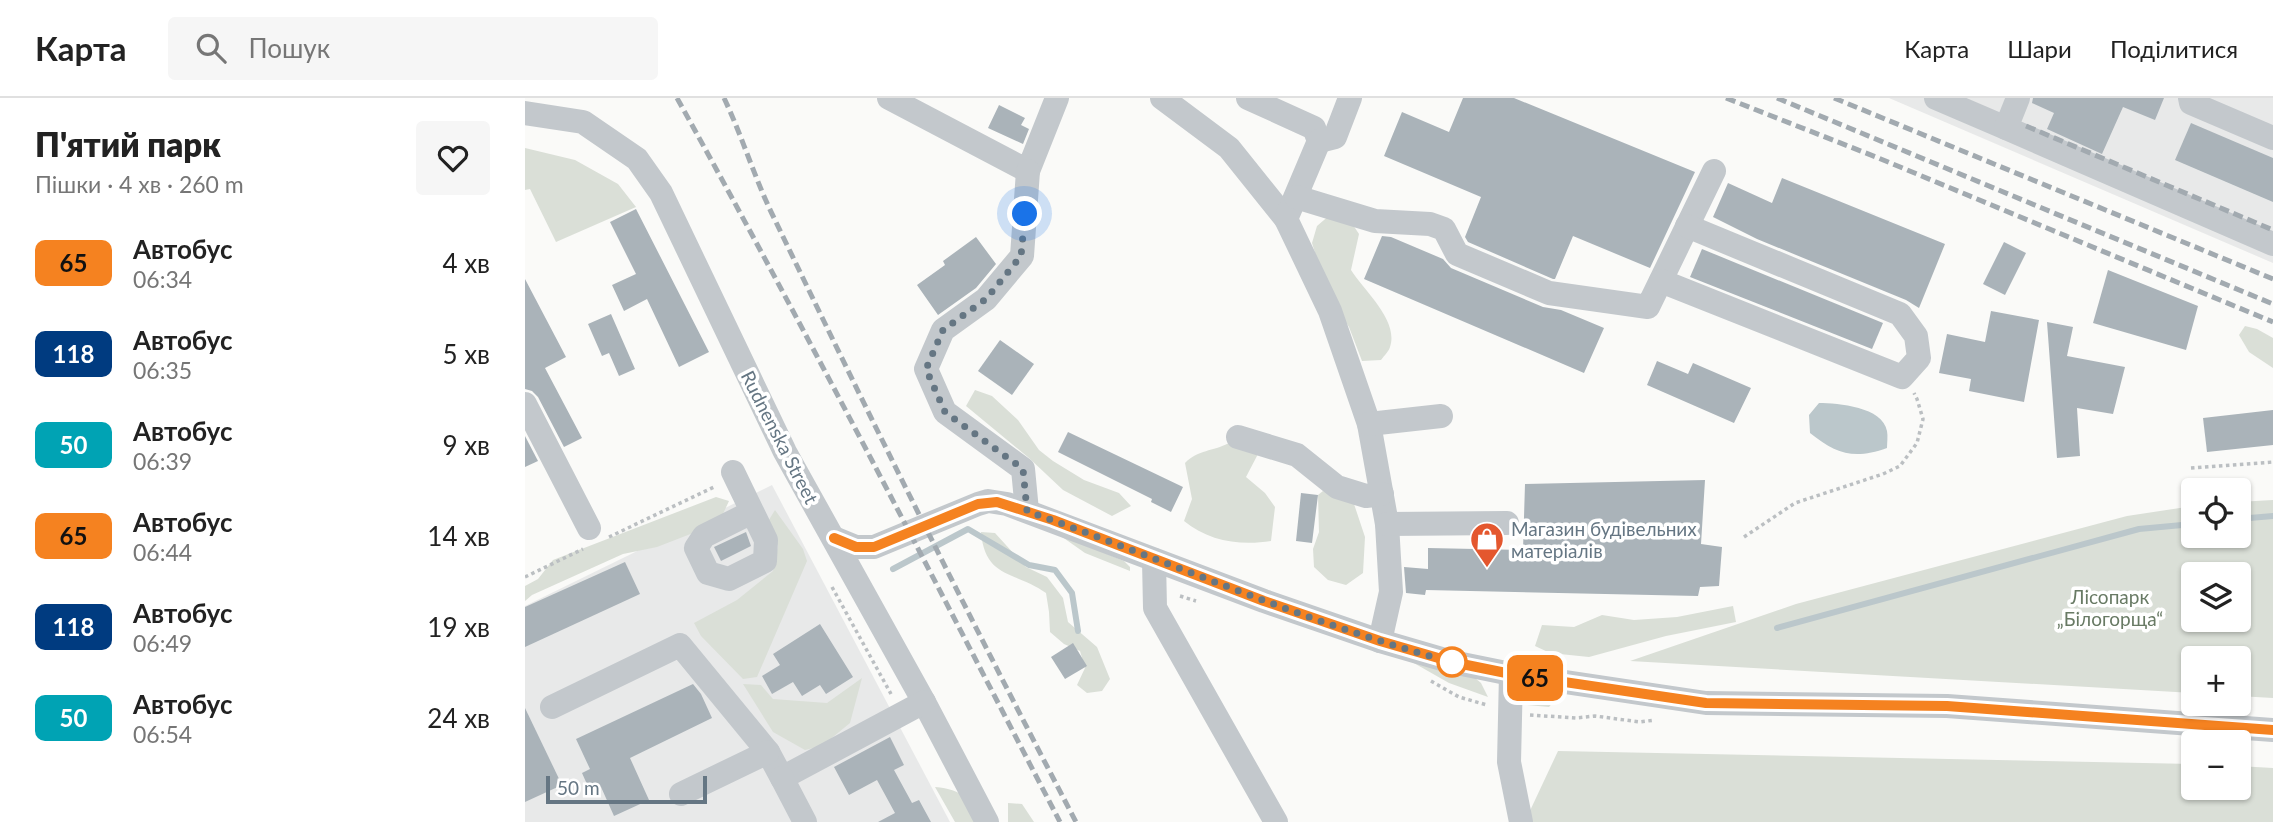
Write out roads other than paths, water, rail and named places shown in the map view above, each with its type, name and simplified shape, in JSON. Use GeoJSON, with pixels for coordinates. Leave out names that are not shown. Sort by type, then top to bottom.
{"type":"FeatureCollection","features":[{"type":"Feature","properties":{"kind":"street"},"geometry":{"type":"LineString","coordinates":[[889,98],[1028,171]]}},
{"type":"Feature","properties":{"kind":"street"},"geometry":{"type":"LineString","coordinates":[[1027,511],[1023,469],[945,412],[926,369],[943,330],[986,299],[1021,256],[1028,171],[1057,98]]}},
{"type":"Feature","properties":{"kind":"street"},"geometry":{"type":"LineString","coordinates":[[1162,98],[1230,148],[1291,208],[1369,424],[1387,524],[1391,592],[1380,641]]}},
{"type":"Feature","properties":{"kind":"street"},"geometry":{"type":"LineString","coordinates":[[1248,98],[1314,128],[1319,141],[1291,208]]}},
{"type":"Feature","properties":{"kind":"street"},"geometry":{"type":"LineString","coordinates":[[1319,141],[1335,137],[1350,98]]}},
{"type":"Feature","properties":{"kind":"street"},"geometry":{"type":"LineString","coordinates":[[1936,98],[2273,244]]}},
{"type":"Feature","properties":{"kind":"street"},"geometry":{"type":"LineString","coordinates":[[2005,128],[2018,98]]}},
{"type":"Feature","properties":{"kind":"street"},"geometry":{"type":"LineString","coordinates":[[2190,98],[2191,103],[2273,138]]}},
{"type":"Feature","properties":{"kind":"street","name":"Rudnenska Street"},"geometry":{"type":"LineString","coordinates":[[525,113],[583,122],[638,159],[661,193],[785,452],[924,702],[986,822]]}},
{"type":"Feature","properties":{"kind":"street"},"geometry":{"type":"LineString","coordinates":[[1291,208],[1375,221],[1430,225],[1444,229],[1457,254],[1549,293],[1648,307],[1714,170]]}},
{"type":"Feature","properties":{"kind":"street"},"geometry":{"type":"LineString","coordinates":[[1661,281],[1902,377],[1919,358],[1916,336],[1900,314],[1687,226]]}},
{"type":"Feature","properties":{"kind":"street"},"geometry":{"type":"LineString","coordinates":[[525,404],[592,539]]}},
{"type":"Feature","properties":{"kind":"street"},"geometry":{"type":"LineString","coordinates":[[1369,424],[1441,416]]}},
{"type":"Feature","properties":{"kind":"street"},"geometry":{"type":"LineString","coordinates":[[1238,437],[1297,455],[1337,487],[1366,496],[1382,494]]}},
{"type":"Feature","properties":{"kind":"street"},"geometry":{"type":"LineString","coordinates":[[734,475],[752,512]]}},
{"type":"Feature","properties":{"kind":"street"},"geometry":{"type":"LineString","coordinates":[[834,538],[856,547],[874,547],[988,502],[1007,504],[1380,641],[1452,662],[1511,674],[1706,703],[1947,706],[2273,730]]}},
{"type":"Feature","properties":{"kind":"street"},"geometry":{"type":"LineString","coordinates":[[1387,524],[1507,523]]}},
{"type":"Feature","properties":{"kind":"street"},"geometry":{"type":"LineString","coordinates":[[1154,560],[1155,608],[1276,822]]}},
{"type":"Feature","properties":{"kind":"street"},"geometry":{"type":"LineString","coordinates":[[552,707],[680,645],[768,752],[805,822]]}},
{"type":"Feature","properties":{"kind":"street"},"geometry":{"type":"LineString","coordinates":[[1511,674],[1509,762],[1521,822]]}},
{"type":"Feature","properties":{"kind":"street"},"geometry":{"type":"LineString","coordinates":[[782,778],[924,702]]}},
{"type":"Feature","properties":{"kind":"street"},"geometry":{"type":"LineString","coordinates":[[681,794],[768,752]]}},
{"type":"Feature","properties":{"kind":"waterway"},"geometry":{"type":"LineString","coordinates":[[2251,518],[2273,516]]}},
{"type":"Feature","properties":{"kind":"waterway"},"geometry":{"type":"LineString","coordinates":[[1777,628],[2139,529],[2181,525]]}},
{"type":"Feature","properties":{"kind":"waterway"},"geometry":{"type":"LineString","coordinates":[[893,569],[968,529],[1029,565],[1055,570],[1072,593],[1078,631]]}},
{"type":"Feature","properties":{"kind":"railway"},"geometry":{"type":"LineString","coordinates":[[677,98],[823,368],[1060,822]]}},
{"type":"Feature","properties":{"kind":"railway"},"geometry":{"type":"LineString","coordinates":[[724,98],[768,205],[885,447],[1076,822]]}},
{"type":"Feature","properties":{"kind":"railway"},"geometry":{"type":"LineString","coordinates":[[1726,98],[1876,157],[2273,322]]}},
{"type":"Feature","properties":{"kind":"railway"},"geometry":{"type":"LineString","coordinates":[[1777,98],[2273,304]]}},
{"type":"Feature","properties":{"kind":"railway"},"geometry":{"type":"LineString","coordinates":[[1834,98],[2273,279]]}},
{"type":"Feature","properties":{"kind":"railway"},"geometry":{"type":"LineString","coordinates":[[2026,126],[2273,230]]}},
{"type":"Feature","properties":{"kind":"place","name":"Магазин будівельних матеріалів"},"geometry":{"type":"Point","coordinates":[1487,569]}},
{"type":"Feature","properties":{"kind":"park label","name":"Лісопарк „Білогорща“"},"geometry":{"type":"Point","coordinates":[2110,607]}}]}
